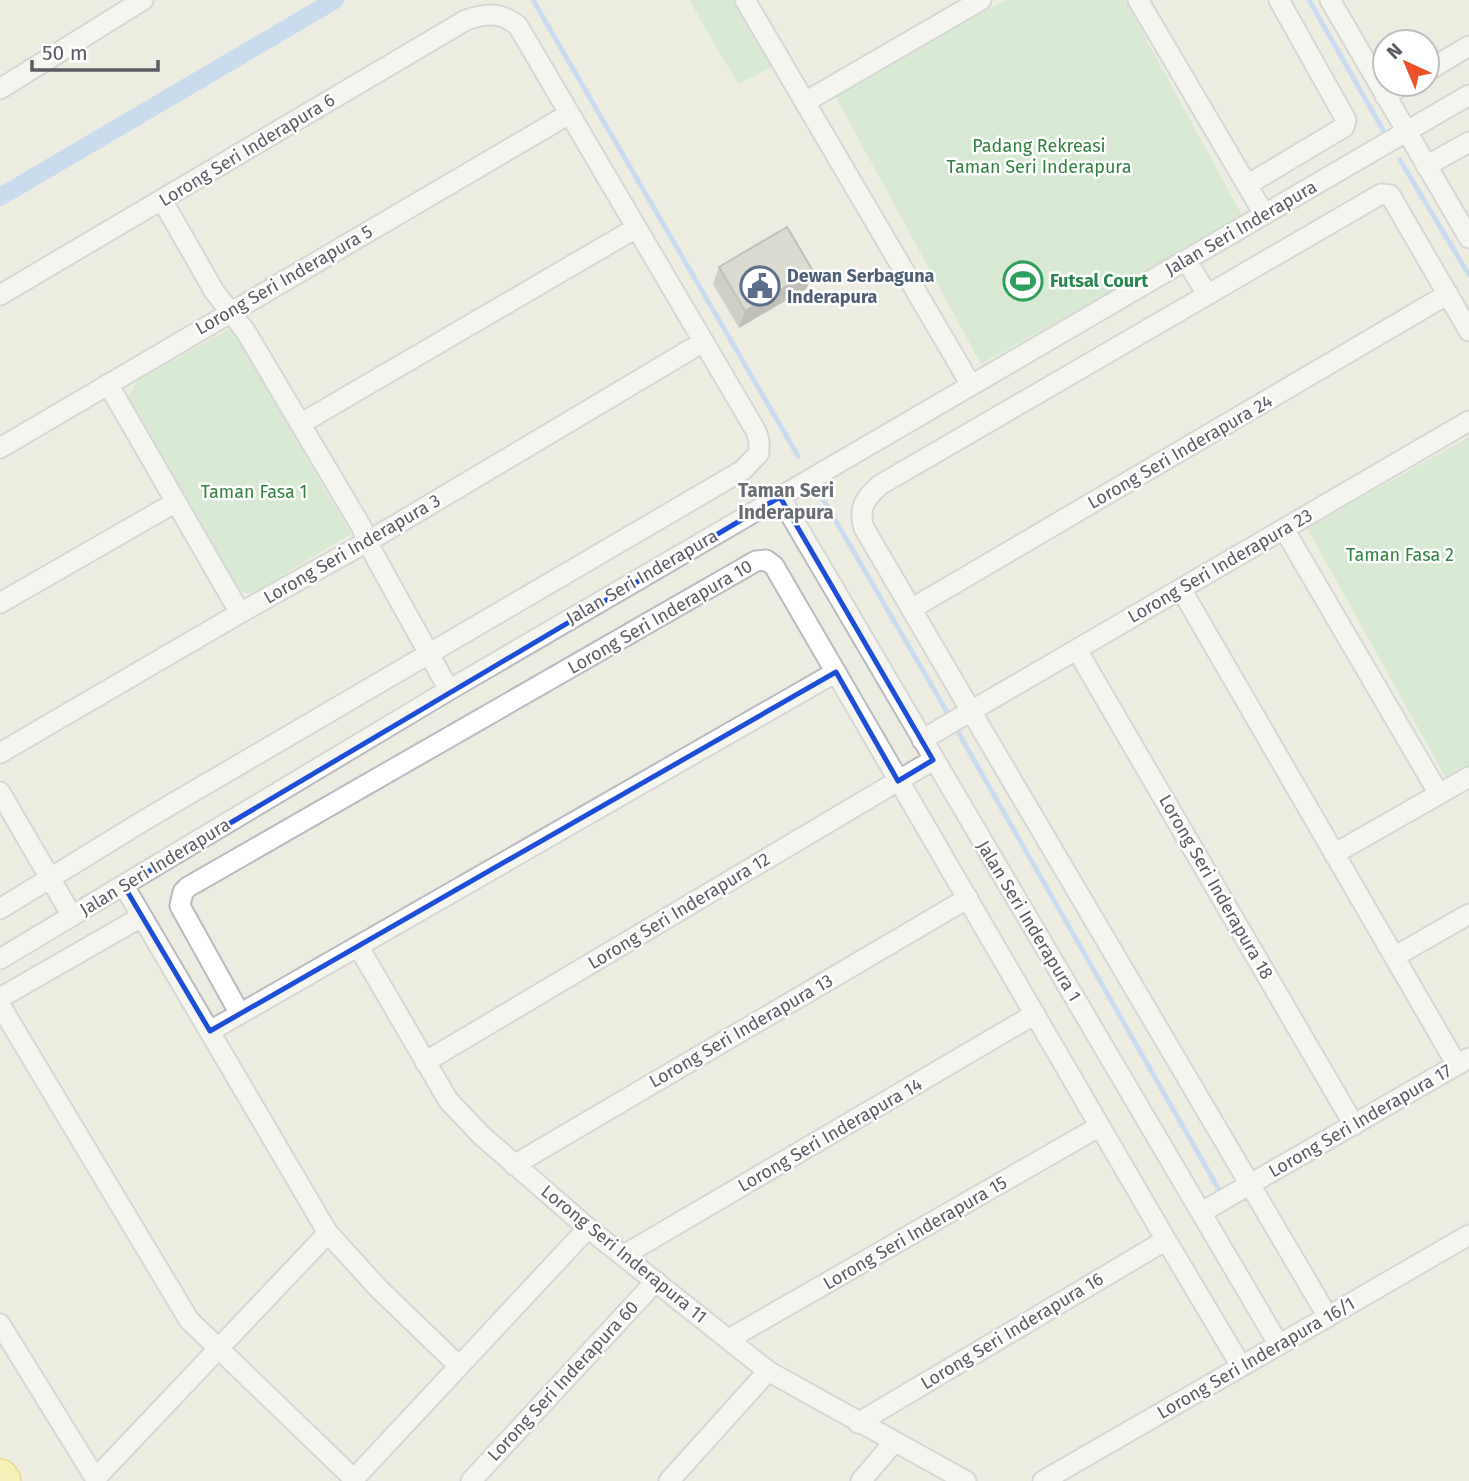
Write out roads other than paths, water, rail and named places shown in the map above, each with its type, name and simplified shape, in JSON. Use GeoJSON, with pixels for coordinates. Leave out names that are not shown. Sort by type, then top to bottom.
{"type":"FeatureCollection","features":[{"type":"Feature","properties":{"kind":"street"},"geometry":{"type":"LineString","coordinates":[[0,89],[143,0]]}},
{"type":"Feature","properties":{"kind":"street"},"geometry":{"type":"LineString","coordinates":[[745,0],[971,385]]}},
{"type":"Feature","properties":{"kind":"street"},"geometry":{"type":"LineString","coordinates":[[805,102],[981,0]]}},
{"type":"Feature","properties":{"kind":"street"},"geometry":{"type":"LineString","coordinates":[[1138,0],[1264,214]]}},
{"type":"Feature","properties":{"kind":"street"},"geometry":{"type":"LineString","coordinates":[[1247,186],[1344,127],[1346,120],[1279,0]]}},
{"type":"Feature","properties":{"kind":"street"},"geometry":{"type":"LineString","coordinates":[[1330,0],[1371,72]]}},
{"type":"Feature","properties":{"kind":"street","name":"Lorong Seri Inderapura 6"},"geometry":{"type":"LineString","coordinates":[[0,295],[466,20],[482,15],[497,15],[510,19],[518,26],[569,114]]}},
{"type":"Feature","properties":{"kind":"street"},"geometry":{"type":"LineString","coordinates":[[1441,63],[1469,46]]}},
{"type":"Feature","properties":{"kind":"street","name":"Jalan Seri Inderapura"},"geometry":{"type":"LineString","coordinates":[[0,959],[449,690],[1469,95]]}},
{"type":"Feature","properties":{"kind":"street"},"geometry":{"type":"LineString","coordinates":[[1386,98],[1469,239]]}},
{"type":"Feature","properties":{"kind":"street"},"geometry":{"type":"LineString","coordinates":[[0,909],[137,825],[752,462],[758,453],[756,431],[569,114]]}},
{"type":"Feature","properties":{"kind":"street","name":"Lorong Seri Inderapura 5"},"geometry":{"type":"LineString","coordinates":[[0,448],[569,114]]}},
{"type":"Feature","properties":{"kind":"street"},"geometry":{"type":"LineString","coordinates":[[1426,166],[1469,142]]}},
{"type":"Feature","properties":{"kind":"street"},"geometry":{"type":"LineString","coordinates":[[1328,1317],[1251,1184],[965,715],[911,609],[864,528],[861,516],[870,494],[880,485],[1386,193],[1390,195],[1469,331]]}},
{"type":"Feature","properties":{"kind":"street"},"geometry":{"type":"LineString","coordinates":[[162,200],[214,291],[246,332],[362,528],[367,542],[449,690]]}},
{"type":"Feature","properties":{"kind":"street"},"geometry":{"type":"LineString","coordinates":[[300,424],[636,228]]}},
{"type":"Feature","properties":{"kind":"street"},"geometry":{"type":"LineString","coordinates":[[1186,260],[1207,294]]}},
{"type":"Feature","properties":{"kind":"street","name":"Lorong Seri Inderapura 24"},"geometry":{"type":"LineString","coordinates":[[911,609],[1448,295]]}},
{"type":"Feature","properties":{"kind":"street","name":"Lorong Seri Inderapura 3"},"geometry":{"type":"LineString","coordinates":[[0,753],[240,612],[367,542],[703,342]]}},
{"type":"Feature","properties":{"kind":"street"},"geometry":{"type":"LineString","coordinates":[[107,384],[240,612]]}},
{"type":"Feature","properties":{"kind":"street","name":"Lorong Seri Inderapura 23"},"geometry":{"type":"LineString","coordinates":[[929,736],[1469,421]]}},
{"type":"Feature","properties":{"kind":"street","name":"Jalan Seri Inderapura 1"},"geometry":{"type":"LineString","coordinates":[[780,497],[929,736],[933,760],[1279,1345]]}},
{"type":"Feature","properties":{"kind":"street"},"geometry":{"type":"LineString","coordinates":[[0,603],[176,502]]}},
{"type":"Feature","properties":{"kind":"street"},"geometry":{"type":"LineString","coordinates":[[1284,529],[1439,794]]}},
{"type":"Feature","properties":{"kind":"street","name":"Lorong Seri Inderapura 10"},"geometry":{"type":"LineString","coordinates":[[240,1014],[180,906],[180,898],[188,887],[756,561],[766,560],[774,566],[836,672]]}},
{"type":"Feature","properties":{"kind":"street"},"geometry":{"type":"LineString","coordinates":[[1181,589],[1394,957],[1463,1062]]}},
{"type":"Feature","properties":{"kind":"street","name":"Lorong Seri Inderapura 18"},"geometry":{"type":"LineString","coordinates":[[1077,650],[1354,1125]]}},
{"type":"Feature","properties":{"kind":"street"},"geometry":{"type":"LineString","coordinates":[[210,1031],[836,672],[1241,1366]]}},
{"type":"Feature","properties":{"kind":"street","name":"Lorong Seri Inderapura 12"},"geometry":{"type":"LineString","coordinates":[[425,1062],[933,760]]}},
{"type":"Feature","properties":{"kind":"street"},"geometry":{"type":"LineString","coordinates":[[1334,854],[1469,777]]}},
{"type":"Feature","properties":{"kind":"street"},"geometry":{"type":"LineString","coordinates":[[0,792],[72,916]]}},
{"type":"Feature","properties":{"kind":"street"},"geometry":{"type":"LineString","coordinates":[[124,886],[328,1233],[379,1289],[459,1367]]}},
{"type":"Feature","properties":{"kind":"street","name":"Lorong Seri Inderapura 13"},"geometry":{"type":"LineString","coordinates":[[514,1165],[968,898]]}},
{"type":"Feature","properties":{"kind":"street"},"geometry":{"type":"LineString","coordinates":[[1394,957],[1469,914]]}},
{"type":"Feature","properties":{"kind":"street"},"geometry":{"type":"LineString","coordinates":[[0,998],[141,917]]}},
{"type":"Feature","properties":{"kind":"street","name":"Lorong Seri Inderapura 11"},"geometry":{"type":"LineString","coordinates":[[358,946],[448,1100],[461,1116],[514,1165],[588,1228],[768,1371],[966,1481]]}},
{"type":"Feature","properties":{"kind":"street"},"geometry":{"type":"LineString","coordinates":[[0,1005],[189,1320],[353,1480],[588,1228]]}},
{"type":"Feature","properties":{"kind":"street","name":"Lorong Seri Inderapura 14"},"geometry":{"type":"LineString","coordinates":[[624,1255],[1035,1014]]}},
{"type":"Feature","properties":{"kind":"street","name":"Lorong Seri Inderapura 17"},"geometry":{"type":"LineString","coordinates":[[1202,1212],[1463,1062]]}},
{"type":"Feature","properties":{"kind":"street","name":"Lorong Seri Inderapura 15"},"geometry":{"type":"LineString","coordinates":[[729,1339],[1100,1126]]}},
{"type":"Feature","properties":{"kind":"street"},"geometry":{"type":"LineString","coordinates":[[0,1324],[96,1480],[328,1233]]}},
{"type":"Feature","properties":{"kind":"street","name":"Lorong Seri Inderapura 16/1"},"geometry":{"type":"LineString","coordinates":[[1043,1481],[1469,1235]]}},
{"type":"Feature","properties":{"kind":"street","name":"Lorong Seri Inderapura 16"},"geometry":{"type":"LineString","coordinates":[[858,1423],[1166,1240]]}},
{"type":"Feature","properties":{"kind":"street","name":"Lorong Seri Inderapura 60"},"geometry":{"type":"LineString","coordinates":[[471,1481],[656,1281]]}},
{"type":"Feature","properties":{"kind":"street"},"geometry":{"type":"LineString","coordinates":[[675,1479],[768,1371]]}},
{"type":"Feature","properties":{"kind":"street"},"geometry":{"type":"LineString","coordinates":[[861,1481],[894,1442]]}},
{"type":"Feature","properties":{"kind":"waterway"},"geometry":{"type":"LineString","coordinates":[[0,197],[335,0]]}},
{"type":"Feature","properties":{"kind":"waterway"},"geometry":{"type":"LineString","coordinates":[[533,0],[798,456]]}},
{"type":"Feature","properties":{"kind":"waterway"},"geometry":{"type":"LineString","coordinates":[[1309,0],[1383,130]]}},
{"type":"Feature","properties":{"kind":"waterway"},"geometry":{"type":"LineString","coordinates":[[1400,160],[1469,275]]}},
{"type":"Feature","properties":{"kind":"waterway"},"geometry":{"type":"LineString","coordinates":[[823,499],[950,717]]}},
{"type":"Feature","properties":{"kind":"waterway"},"geometry":{"type":"LineString","coordinates":[[954,725],[1218,1188]]}},
{"type":"Feature","properties":{"kind":"place","name":"Futsal Court"},"geometry":{"type":"Point","coordinates":[1023,281]}},
{"type":"Feature","properties":{"kind":"place","name":"Dewan Serbaguna Inderapura"},"geometry":{"type":"Point","coordinates":[760,286]}},
{"type":"Feature","properties":{"kind":"district","name":"Taman Seri Inderapura"},"geometry":{"type":"Point","coordinates":[786,501]}},
{"type":"Feature","properties":{"kind":"park label","name":"Padang Rekreasi Taman Seri Inderapura"},"geometry":{"type":"Point","coordinates":[1039,156]}},
{"type":"Feature","properties":{"kind":"park label","name":"Taman Fasa 1"},"geometry":{"type":"Point","coordinates":[254,492]}},
{"type":"Feature","properties":{"kind":"park label","name":"Taman Fasa 2"},"geometry":{"type":"Point","coordinates":[1400,555]}}]}
